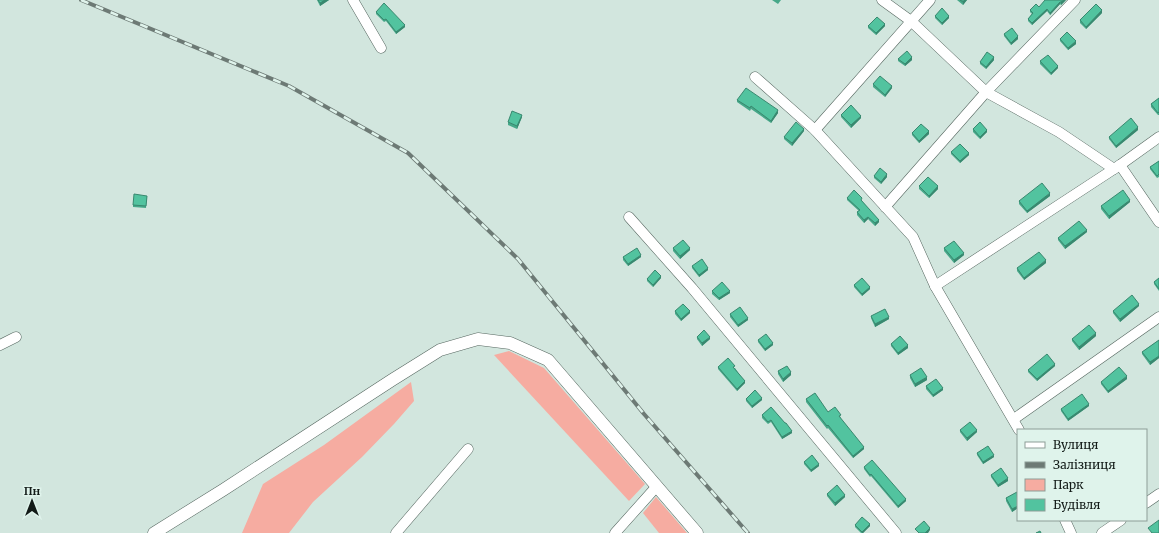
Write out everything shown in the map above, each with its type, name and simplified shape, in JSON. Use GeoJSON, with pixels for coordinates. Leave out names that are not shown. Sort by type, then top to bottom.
{"type":"FeatureCollection","features":[{"type":"Feature","properties":{"kind":"street"},"geometry":{"type":"LineString","coordinates":[[354,0],[381,48]]}},
{"type":"Feature","properties":{"kind":"street"},"geometry":{"type":"LineString","coordinates":[[882,0],[911,21],[986,92],[1060,132],[1117,167],[1159,222]]}},
{"type":"Feature","properties":{"kind":"street"},"geometry":{"type":"LineString","coordinates":[[815,130],[930,0]]}},
{"type":"Feature","properties":{"kind":"street"},"geometry":{"type":"LineString","coordinates":[[885,207],[986,92],[1075,0]]}},
{"type":"Feature","properties":{"kind":"street"},"geometry":{"type":"LineString","coordinates":[[755,77],[815,130],[913,237],[935,286],[1019,429]]}},
{"type":"Feature","properties":{"kind":"street"},"geometry":{"type":"LineString","coordinates":[[935,286],[1117,167],[1159,137]]}},
{"type":"Feature","properties":{"kind":"street"},"geometry":{"type":"LineString","coordinates":[[629,217],[692,288],[896,533]]}},
{"type":"Feature","properties":{"kind":"street"},"geometry":{"type":"LineString","coordinates":[[1014,419],[1159,317]]}},
{"type":"Feature","properties":{"kind":"street"},"geometry":{"type":"LineString","coordinates":[[0,345],[16,337]]}},
{"type":"Feature","properties":{"kind":"street"},"geometry":{"type":"LineString","coordinates":[[154,533],[440,350],[478,339],[510,343],[548,360],[697,533]]}},
{"type":"Feature","properties":{"kind":"street"},"geometry":{"type":"LineString","coordinates":[[396,533],[468,449]]}},
{"type":"Feature","properties":{"kind":"street"},"geometry":{"type":"LineString","coordinates":[[615,533],[657,486]]}},
{"type":"Feature","properties":{"kind":"street"},"geometry":{"type":"LineString","coordinates":[[1147,502],[1159,494]]}},
{"type":"Feature","properties":{"kind":"street"},"geometry":{"type":"LineString","coordinates":[[1065,521],[1071,533]]}},
{"type":"Feature","properties":{"kind":"street"},"geometry":{"type":"LineString","coordinates":[[1102,533],[1120,521]]}},
{"type":"Feature","properties":{"kind":"green space"},"geometry":{"type":"Polygon","coordinates":[[[509,351],[544,368],[645,484],[629,501],[494,355],[509,351]]]}},
{"type":"Feature","properties":{"kind":"green space"},"geometry":{"type":"Polygon","coordinates":[[[411,382],[414,401],[362,457],[313,502],[289,533],[242,533],[263,484],[324,445],[411,382]]]}},
{"type":"Feature","properties":{"kind":"green space"},"geometry":{"type":"Polygon","coordinates":[[[656,497],[687,533],[659,533],[643,513],[656,497]]]}},
{"type":"Feature","properties":{"kind":"building"},"geometry":{"type":"Polygon","coordinates":[[[318,0],[325,0],[320,3],[318,0]]]}},
{"type":"Feature","properties":{"kind":"building"},"geometry":{"type":"Polygon","coordinates":[[[1045,0],[1064,0],[1060,2],[1050,13],[1047,9],[1032,23],[1028,19],[1033,13],[1030,10],[1036,4],[1039,7],[1045,0]]]}},
{"type":"Feature","properties":{"kind":"building"},"geometry":{"type":"Polygon","coordinates":[[[384,3],[405,25],[396,32],[386,19],[384,20],[376,12],[384,3]]]}},
{"type":"Feature","properties":{"kind":"building"},"geometry":{"type":"Polygon","coordinates":[[[1096,4],[1102,10],[1086,27],[1080,20],[1096,4]]]}},
{"type":"Feature","properties":{"kind":"building"},"geometry":{"type":"Polygon","coordinates":[[[942,8],[949,16],[942,23],[935,16],[942,8]]]}},
{"type":"Feature","properties":{"kind":"building"},"geometry":{"type":"Polygon","coordinates":[[[877,17],[885,24],[876,33],[868,26],[877,17]]]}},
{"type":"Feature","properties":{"kind":"building"},"geometry":{"type":"Polygon","coordinates":[[[1012,28],[1018,36],[1011,43],[1004,34],[1012,28]]]}},
{"type":"Feature","properties":{"kind":"building"},"geometry":{"type":"Polygon","coordinates":[[[1067,32],[1076,41],[1068,48],[1060,39],[1067,32]]]}},
{"type":"Feature","properties":{"kind":"building"},"geometry":{"type":"Polygon","coordinates":[[[907,51],[912,57],[905,64],[898,59],[907,51]]]}},
{"type":"Feature","properties":{"kind":"building"},"geometry":{"type":"Polygon","coordinates":[[[987,52],[994,57],[986,67],[980,62],[987,52]]]}},
{"type":"Feature","properties":{"kind":"building"},"geometry":{"type":"Polygon","coordinates":[[[1048,55],[1058,66],[1051,73],[1040,61],[1048,55]]]}},
{"type":"Feature","properties":{"kind":"building"},"geometry":{"type":"Polygon","coordinates":[[[880,76],[892,86],[885,95],[873,84],[880,76]]]}},
{"type":"Feature","properties":{"kind":"building"},"geometry":{"type":"Polygon","coordinates":[[[746,88],[778,110],[771,121],[751,106],[750,108],[737,100],[746,88]]]}},
{"type":"Feature","properties":{"kind":"building"},"geometry":{"type":"Polygon","coordinates":[[[1159,98],[1159,112],[1158,113],[1151,104],[1159,98]]]}},
{"type":"Feature","properties":{"kind":"building"},"geometry":{"type":"Polygon","coordinates":[[[851,105],[861,116],[851,125],[841,115],[851,105]]]}},
{"type":"Feature","properties":{"kind":"building"},"geometry":{"type":"Polygon","coordinates":[[[512,111],[522,115],[517,126],[508,122],[512,111]]]}},
{"type":"Feature","properties":{"kind":"building"},"geometry":{"type":"Polygon","coordinates":[[[1131,118],[1138,127],[1116,146],[1109,137],[1131,118]]]}},
{"type":"Feature","properties":{"kind":"building"},"geometry":{"type":"Polygon","coordinates":[[[796,122],[804,129],[792,143],[784,137],[796,122]]]}},
{"type":"Feature","properties":{"kind":"building"},"geometry":{"type":"Polygon","coordinates":[[[980,122],[987,130],[980,137],[973,129],[980,122]]]}},
{"type":"Feature","properties":{"kind":"building"},"geometry":{"type":"Polygon","coordinates":[[[921,124],[929,131],[919,141],[912,133],[921,124]]]}},
{"type":"Feature","properties":{"kind":"building"},"geometry":{"type":"Polygon","coordinates":[[[960,144],[969,153],[960,161],[951,152],[960,144]]]}},
{"type":"Feature","properties":{"kind":"building"},"geometry":{"type":"Polygon","coordinates":[[[1159,161],[1159,174],[1157,176],[1150,167],[1159,161]]]}},
{"type":"Feature","properties":{"kind":"building"},"geometry":{"type":"Polygon","coordinates":[[[880,168],[887,174],[881,182],[874,176],[880,168]]]}},
{"type":"Feature","properties":{"kind":"building"},"geometry":{"type":"Polygon","coordinates":[[[928,177],[938,186],[929,196],[919,186],[928,177]]]}},
{"type":"Feature","properties":{"kind":"building"},"geometry":{"type":"Polygon","coordinates":[[[1042,183],[1050,193],[1027,211],[1019,201],[1042,183]]]}},
{"type":"Feature","properties":{"kind":"building"},"geometry":{"type":"Polygon","coordinates":[[[854,190],[879,220],[875,223],[868,217],[864,220],[857,212],[860,210],[847,198],[854,190]]]}},
{"type":"Feature","properties":{"kind":"building"},"geometry":{"type":"Polygon","coordinates":[[[1123,190],[1130,200],[1109,216],[1101,206],[1123,190]]]}},
{"type":"Feature","properties":{"kind":"building"},"geometry":{"type":"Polygon","coordinates":[[[134,194],[147,196],[146,206],[133,205],[134,194]]]}},
{"type":"Feature","properties":{"kind":"building"},"geometry":{"type":"Polygon","coordinates":[[[1079,221],[1087,230],[1065,246],[1058,238],[1079,221]]]}},
{"type":"Feature","properties":{"kind":"building"},"geometry":{"type":"Polygon","coordinates":[[[683,240],[690,248],[680,256],[673,248],[683,240]]]}},
{"type":"Feature","properties":{"kind":"building"},"geometry":{"type":"Polygon","coordinates":[[[954,241],[964,253],[954,260],[944,248],[954,241]]]}},
{"type":"Feature","properties":{"kind":"building"},"geometry":{"type":"Polygon","coordinates":[[[637,248],[641,255],[628,264],[623,257],[637,248]]]}},
{"type":"Feature","properties":{"kind":"building"},"geometry":{"type":"Polygon","coordinates":[[[1039,252],[1046,260],[1024,278],[1017,268],[1039,252]]]}},
{"type":"Feature","properties":{"kind":"building"},"geometry":{"type":"Polygon","coordinates":[[[702,259],[708,268],[699,275],[692,266],[702,259]]]}},
{"type":"Feature","properties":{"kind":"building"},"geometry":{"type":"Polygon","coordinates":[[[655,270],[661,276],[653,285],[647,279],[655,270]]]}},
{"type":"Feature","properties":{"kind":"building"},"geometry":{"type":"Polygon","coordinates":[[[862,278],[870,287],[862,294],[854,285],[862,278]]]}},
{"type":"Feature","properties":{"kind":"building"},"geometry":{"type":"Polygon","coordinates":[[[1159,278],[1159,289],[1154,282],[1159,278]]]}},
{"type":"Feature","properties":{"kind":"building"},"geometry":{"type":"Polygon","coordinates":[[[722,282],[730,291],[719,298],[712,291],[722,282]]]}},
{"type":"Feature","properties":{"kind":"building"},"geometry":{"type":"Polygon","coordinates":[[[1132,295],[1139,304],[1120,319],[1113,311],[1132,295]]]}},
{"type":"Feature","properties":{"kind":"building"},"geometry":{"type":"Polygon","coordinates":[[[683,304],[690,311],[681,319],[675,311],[683,304]]]}},
{"type":"Feature","properties":{"kind":"building"},"geometry":{"type":"Polygon","coordinates":[[[740,307],[748,318],[738,325],[730,314],[740,307]]]}},
{"type":"Feature","properties":{"kind":"building"},"geometry":{"type":"Polygon","coordinates":[[[885,309],[889,317],[875,324],[871,316],[885,309]]]}},
{"type":"Feature","properties":{"kind":"building"},"geometry":{"type":"Polygon","coordinates":[[[1089,325],[1096,333],[1079,347],[1072,339],[1089,325]]]}},
{"type":"Feature","properties":{"kind":"building"},"geometry":{"type":"Polygon","coordinates":[[[704,330],[710,337],[702,343],[697,337],[704,330]]]}},
{"type":"Feature","properties":{"kind":"building"},"geometry":{"type":"Polygon","coordinates":[[[766,334],[773,343],[765,349],[758,340],[766,334]]]}},
{"type":"Feature","properties":{"kind":"building"},"geometry":{"type":"Polygon","coordinates":[[[900,336],[908,345],[898,353],[891,344],[900,336]]]}},
{"type":"Feature","properties":{"kind":"building"},"geometry":{"type":"Polygon","coordinates":[[[1159,340],[1159,356],[1150,362],[1142,352],[1159,340]]]}},
{"type":"Feature","properties":{"kind":"building"},"geometry":{"type":"Polygon","coordinates":[[[1047,354],[1055,364],[1037,379],[1028,370],[1047,354]]]}},
{"type":"Feature","properties":{"kind":"building"},"geometry":{"type":"Polygon","coordinates":[[[728,358],[735,366],[733,367],[745,381],[737,389],[718,367],[728,358]]]}},
{"type":"Feature","properties":{"kind":"building"},"geometry":{"type":"Polygon","coordinates":[[[787,366],[791,372],[783,379],[778,371],[787,366]]]}},
{"type":"Feature","properties":{"kind":"building"},"geometry":{"type":"Polygon","coordinates":[[[1119,367],[1127,376],[1108,391],[1101,382],[1119,367]]]}},
{"type":"Feature","properties":{"kind":"building"},"geometry":{"type":"Polygon","coordinates":[[[921,368],[927,377],[915,384],[910,375],[921,368]]]}},
{"type":"Feature","properties":{"kind":"building"},"geometry":{"type":"Polygon","coordinates":[[[936,379],[943,388],[933,395],[926,386],[936,379]]]}},
{"type":"Feature","properties":{"kind":"building"},"geometry":{"type":"Polygon","coordinates":[[[755,390],[762,398],[752,406],[746,399],[755,390]]]}},
{"type":"Feature","properties":{"kind":"building"},"geometry":{"type":"Polygon","coordinates":[[[815,393],[828,412],[835,407],[841,415],[839,416],[864,447],[853,456],[806,399],[815,393]]]}},
{"type":"Feature","properties":{"kind":"building"},"geometry":{"type":"Polygon","coordinates":[[[1082,394],[1089,404],[1068,419],[1061,409],[1082,394]]]}},
{"type":"Feature","properties":{"kind":"building"},"geometry":{"type":"Polygon","coordinates":[[[771,407],[792,431],[782,437],[771,420],[768,422],[762,415],[771,407]]]}},
{"type":"Feature","properties":{"kind":"building"},"geometry":{"type":"Polygon","coordinates":[[[970,422],[977,430],[967,438],[960,430],[970,422]]]}},
{"type":"Feature","properties":{"kind":"building"},"geometry":{"type":"Polygon","coordinates":[[[988,446],[994,455],[983,462],[977,453],[988,446]]]}},
{"type":"Feature","properties":{"kind":"building"},"geometry":{"type":"Polygon","coordinates":[[[812,455],[819,464],[811,470],[804,462],[812,455]]]}},
{"type":"Feature","properties":{"kind":"building"},"geometry":{"type":"Polygon","coordinates":[[[872,460],[906,499],[898,506],[864,467],[872,460]]]}},
{"type":"Feature","properties":{"kind":"building"},"geometry":{"type":"Polygon","coordinates":[[[1001,468],[1008,478],[998,485],[991,475],[1001,468]]]}},
{"type":"Feature","properties":{"kind":"building"},"geometry":{"type":"Polygon","coordinates":[[[837,485],[845,495],[835,503],[827,494],[837,485]]]}},
{"type":"Feature","properties":{"kind":"building"},"geometry":{"type":"Polygon","coordinates":[[[1017,492],[1017,506],[1012,509],[1006,498],[1017,492]]]}},
{"type":"Feature","properties":{"kind":"building"},"geometry":{"type":"Polygon","coordinates":[[[862,517],[870,524],[862,532],[855,525],[862,517]]]}},
{"type":"Feature","properties":{"kind":"building"},"geometry":{"type":"Polygon","coordinates":[[[1159,520],[1159,533],[1152,533],[1148,528],[1159,520]]]}},
{"type":"Feature","properties":{"kind":"building"},"geometry":{"type":"Polygon","coordinates":[[[924,521],[930,528],[925,533],[919,533],[915,529],[924,521]]]}},
{"type":"Feature","properties":{"kind":"railway"},"geometry":{"type":"LineString","coordinates":[[81,0],[289,86],[408,153],[518,259],[644,414],[748,533]]}}]}
